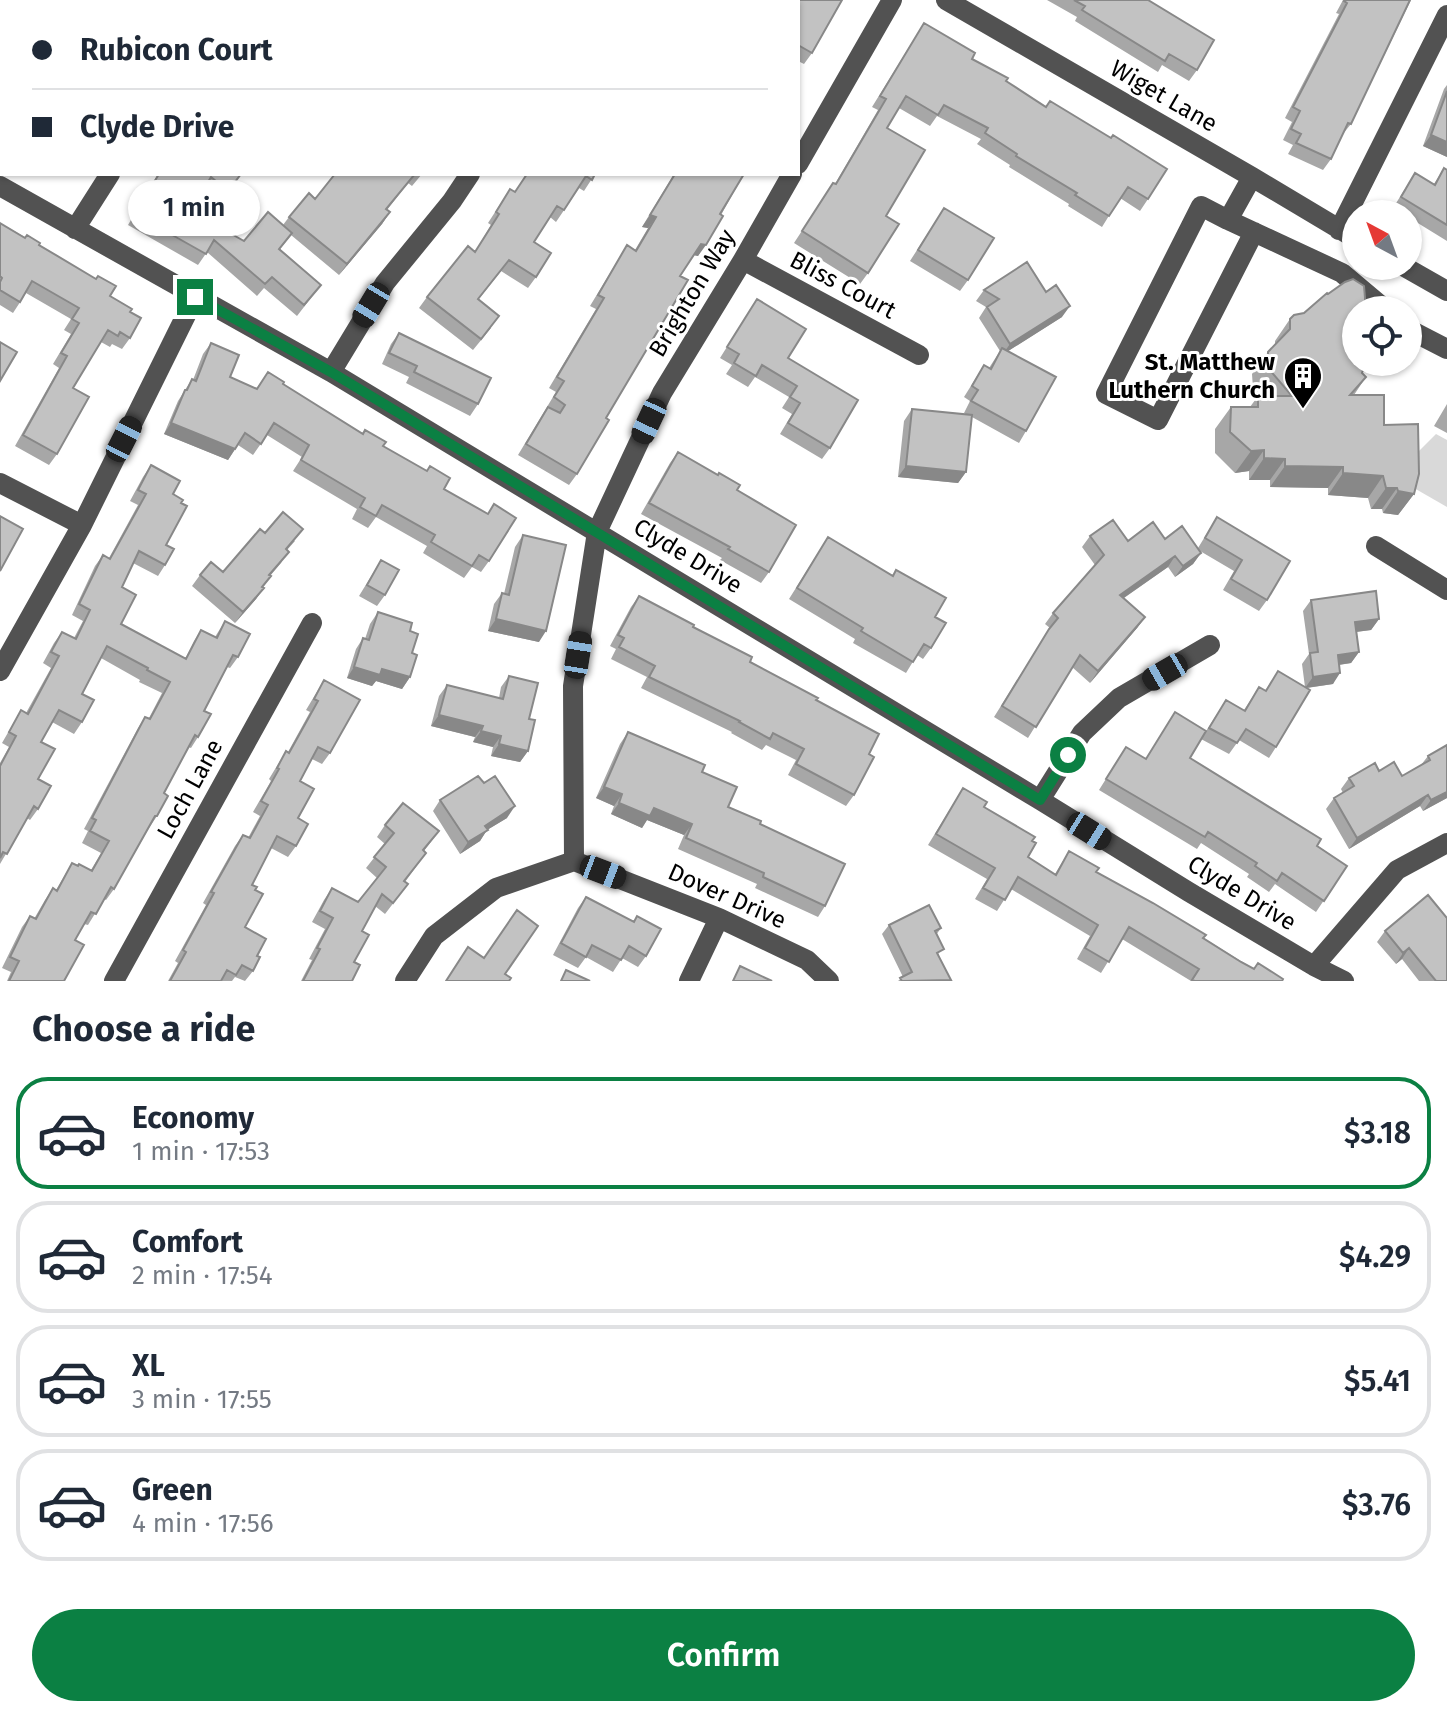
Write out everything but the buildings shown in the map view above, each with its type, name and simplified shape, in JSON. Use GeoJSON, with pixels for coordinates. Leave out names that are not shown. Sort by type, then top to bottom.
{"type":"FeatureCollection","features":[{"type":"Feature","properties":{"kind":"street"},"geometry":{"type":"LineString","coordinates":[[800,161],[892,0]]}},
{"type":"Feature","properties":{"kind":"street","name":"Wiget Lane"},"geometry":{"type":"LineString","coordinates":[[946,0],[1342,231]]}},
{"type":"Feature","properties":{"kind":"street"},"geometry":{"type":"LineString","coordinates":[[1364,200],[1447,15]]}},
{"type":"Feature","properties":{"kind":"street"},"geometry":{"type":"LineString","coordinates":[[75,229],[109,176]]}},
{"type":"Feature","properties":{"kind":"street"},"geometry":{"type":"LineString","coordinates":[[331,372],[385,283],[469,176]]}},
{"type":"Feature","properties":{"kind":"street","name":"Brighton Way"},"geometry":{"type":"LineString","coordinates":[[574,861],[573,686],[597,532],[662,393],[791,176]]}},
{"type":"Feature","properties":{"kind":"street"},"geometry":{"type":"LineString","coordinates":[[1228,220],[1252,177]]}},
{"type":"Feature","properties":{"kind":"street","name":"Clyde Drive"},"geometry":{"type":"LineString","coordinates":[[0,186],[331,372],[1189,892],[1344,981]]}},
{"type":"Feature","properties":{"kind":"street"},"geometry":{"type":"LineString","coordinates":[[1254,232],[1158,420],[1106,394],[1201,206],[1342,273],[1369,296]]}},
{"type":"Feature","properties":{"kind":"street","name":"Bliss Court"},"geometry":{"type":"LineString","coordinates":[[743,260],[919,355]]}},
{"type":"Feature","properties":{"kind":"street"},"geometry":{"type":"LineString","coordinates":[[1422,277],[1447,291]]}},
{"type":"Feature","properties":{"kind":"street"},"geometry":{"type":"LineString","coordinates":[[0,671],[82,525],[195,297]]}},
{"type":"Feature","properties":{"kind":"street"},"geometry":{"type":"LineString","coordinates":[[1422,336],[1447,349]]}},
{"type":"Feature","properties":{"kind":"street"},"geometry":{"type":"LineString","coordinates":[[0,483],[82,525]]}},
{"type":"Feature","properties":{"kind":"street"},"geometry":{"type":"LineString","coordinates":[[1376,546],[1447,590]]}},
{"type":"Feature","properties":{"kind":"street","name":"Loch Lane"},"geometry":{"type":"LineString","coordinates":[[114,981],[312,623]]}},
{"type":"Feature","properties":{"kind":"street"},"geometry":{"type":"LineString","coordinates":[[1040,800],[1082,733],[1119,698],[1210,645]]}},
{"type":"Feature","properties":{"kind":"street"},"geometry":{"type":"LineString","coordinates":[[1314,966],[1397,870],[1447,843]]}},
{"type":"Feature","properties":{"kind":"street"},"geometry":{"type":"LineString","coordinates":[[405,981],[434,936],[496,888],[574,861]]}},
{"type":"Feature","properties":{"kind":"street","name":"Dover Drive"},"geometry":{"type":"LineString","coordinates":[[574,861],[719,918],[807,960],[829,981]]}},
{"type":"Feature","properties":{"kind":"street"},"geometry":{"type":"LineString","coordinates":[[689,981],[719,918]]}},
{"type":"Feature","properties":{"kind":"shaded area"},"geometry":{"type":"Polygon","coordinates":[[[1436,434],[1447,440],[1447,507],[1407,484],[1408,462],[1436,434]]]}},
{"type":"Feature","properties":{"kind":"place","name":"St. Matthew Luthern Church"},"geometry":{"type":"Point","coordinates":[1303,410]}},
{"type":"Feature","properties":{"kind":"route"},"geometry":{"type":"LineString","coordinates":[[195,297],[331,372],[1040,800],[1068,755]]}}]}
